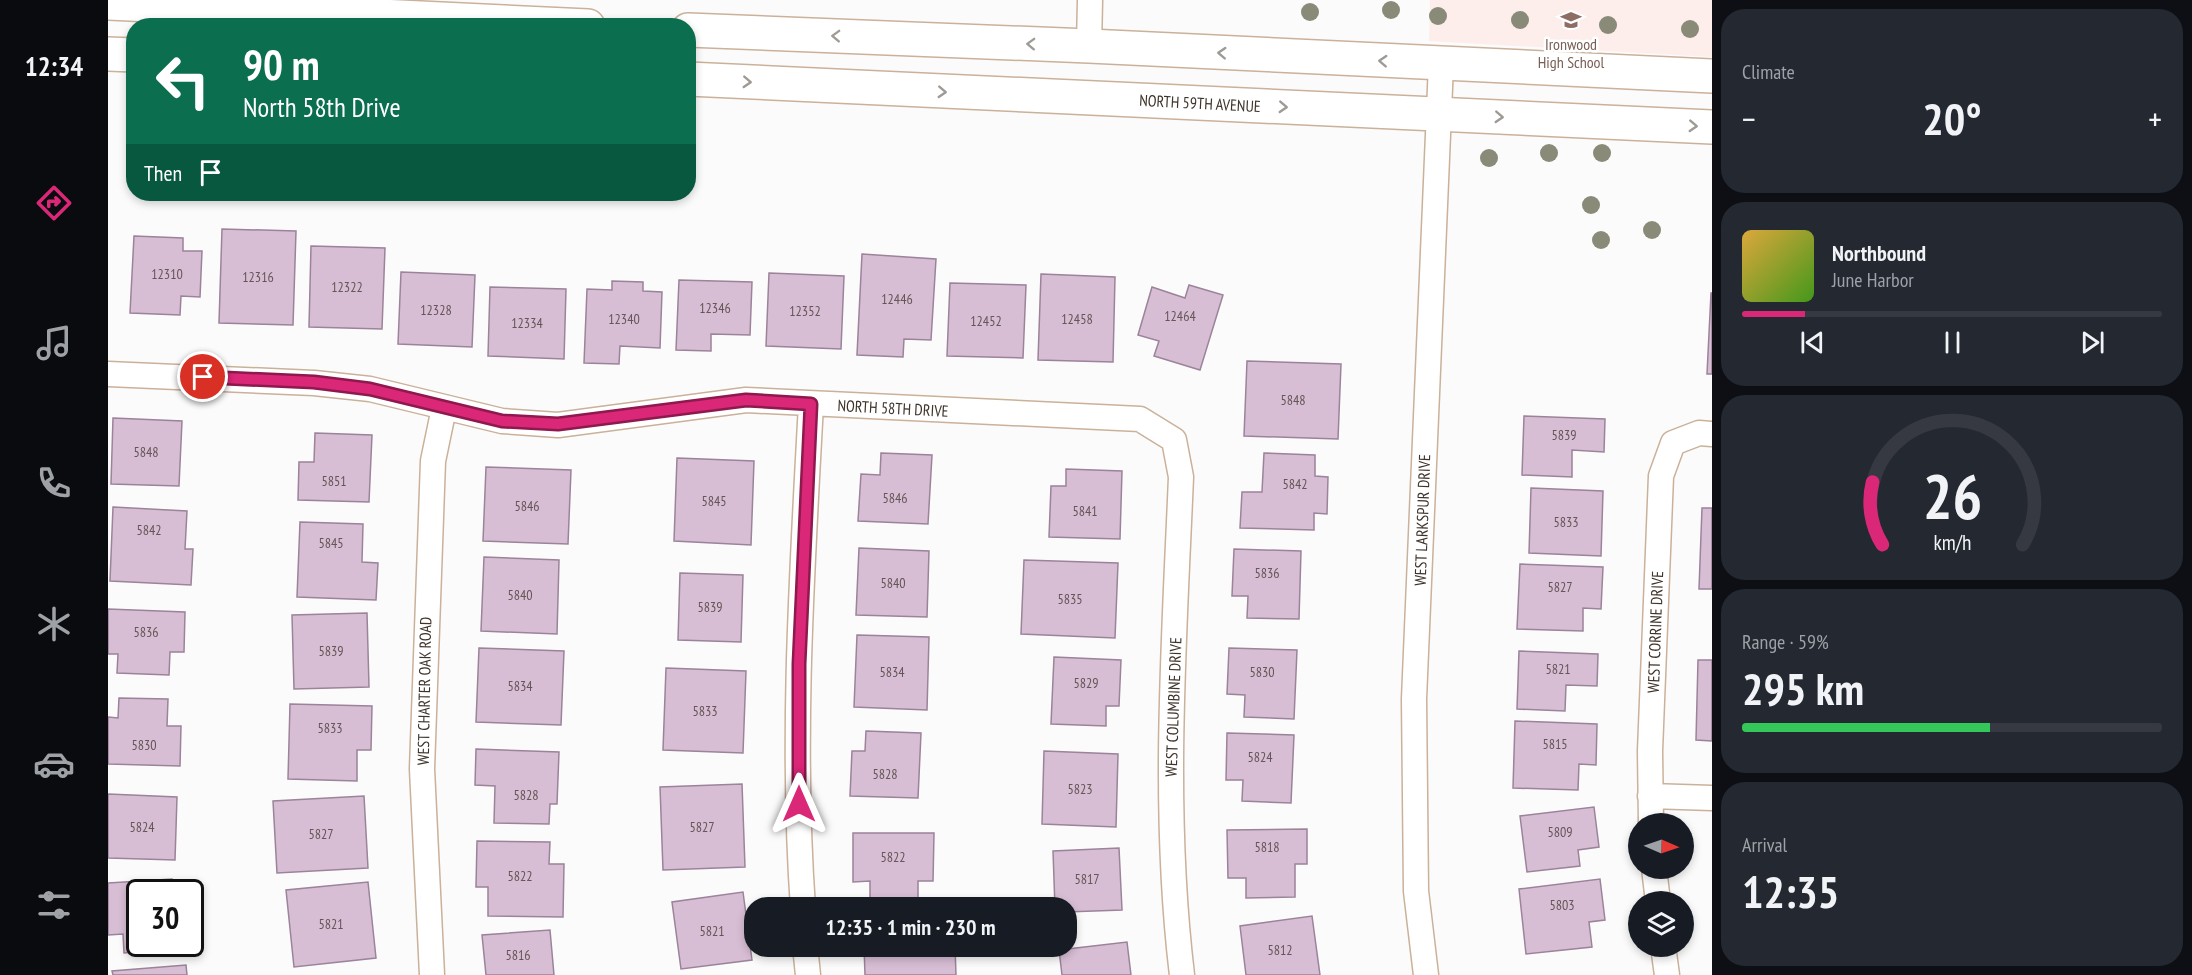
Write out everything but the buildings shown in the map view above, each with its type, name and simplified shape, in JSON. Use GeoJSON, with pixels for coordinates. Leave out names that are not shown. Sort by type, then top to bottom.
{"type":"FeatureCollection","features":[{"type":"Feature","properties":{"kind":"main road"},"geometry":{"type":"LineString","coordinates":[[108,3],[421,18]]}},
{"type":"Feature","properties":{"kind":"main road"},"geometry":{"type":"LineString","coordinates":[[696,30],[1089,46],[1712,76]]}},
{"type":"Feature","properties":{"kind":"main road"},"geometry":{"type":"LineString","coordinates":[[108,54],[126,55]]}},
{"type":"Feature","properties":{"kind":"main road","name":"NORTH 59TH AVENUE"},"geometry":{"type":"LineString","coordinates":[[696,80],[1712,127]]}},
{"type":"Feature","properties":{"kind":"street"},"geometry":{"type":"LineString","coordinates":[[1089,46],[1090,0]]}},
{"type":"Feature","properties":{"kind":"street","name":"WEST LARKSPUR DRIVE"},"geometry":{"type":"LineString","coordinates":[[1426,975],[1416,891],[1414,699],[1442,64]]}},
{"type":"Feature","properties":{"kind":"street","name":"NORTH 58TH DRIVE"},"geometry":{"type":"LineString","coordinates":[[108,374],[314,382],[370,389],[502,421],[558,424],[746,400],[1140,419],[1174,440]]}},
{"type":"Feature","properties":{"kind":"street"},"geometry":{"type":"LineString","coordinates":[[802,897],[799,850],[799,664],[811,404]]}},
{"type":"Feature","properties":{"kind":"street","name":"WEST CHARTER OAK ROAD"},"geometry":{"type":"LineString","coordinates":[[432,975],[422,769],[433,461],[444,408]]}},
{"type":"Feature","properties":{"kind":"street","name":"WEST CORRINE DRIVE"},"geometry":{"type":"LineString","coordinates":[[1651,813],[1650,751],[1661,476],[1672,442],[1699,433],[1712,434]]}},
{"type":"Feature","properties":{"kind":"street","name":"WEST COLUMBINE DRIVE"},"geometry":{"type":"LineString","coordinates":[[1174,440],[1181,477],[1170,755],[1172,847],[1182,975]]}},
{"type":"Feature","properties":{"kind":"street"},"geometry":{"type":"LineString","coordinates":[[1650,796],[1712,798]]}},
{"type":"Feature","properties":{"kind":"street"},"geometry":{"type":"LineString","coordinates":[[806,957],[808,975]]}},
{"type":"Feature","properties":{"kind":"street"},"geometry":{"type":"LineString","coordinates":[[1665,957],[1667,975]]}},
{"type":"Feature","properties":{"kind":"shaded area","name":"Ironwood High School"},"geometry":{"type":"Polygon","coordinates":[[[1430,0],[1712,0],[1712,57],[1429,41],[1430,0]]]}},
{"type":"Feature","properties":{"kind":"place","name":"Ironwood High School"},"geometry":{"type":"Point","coordinates":[1571,20]}},
{"type":"Feature","properties":{"kind":"route"},"geometry":{"type":"LineString","coordinates":[[203,377],[314,382],[370,389],[502,421],[558,424],[635,416],[746,400],[811,404],[799,664],[799,804]]}}]}
